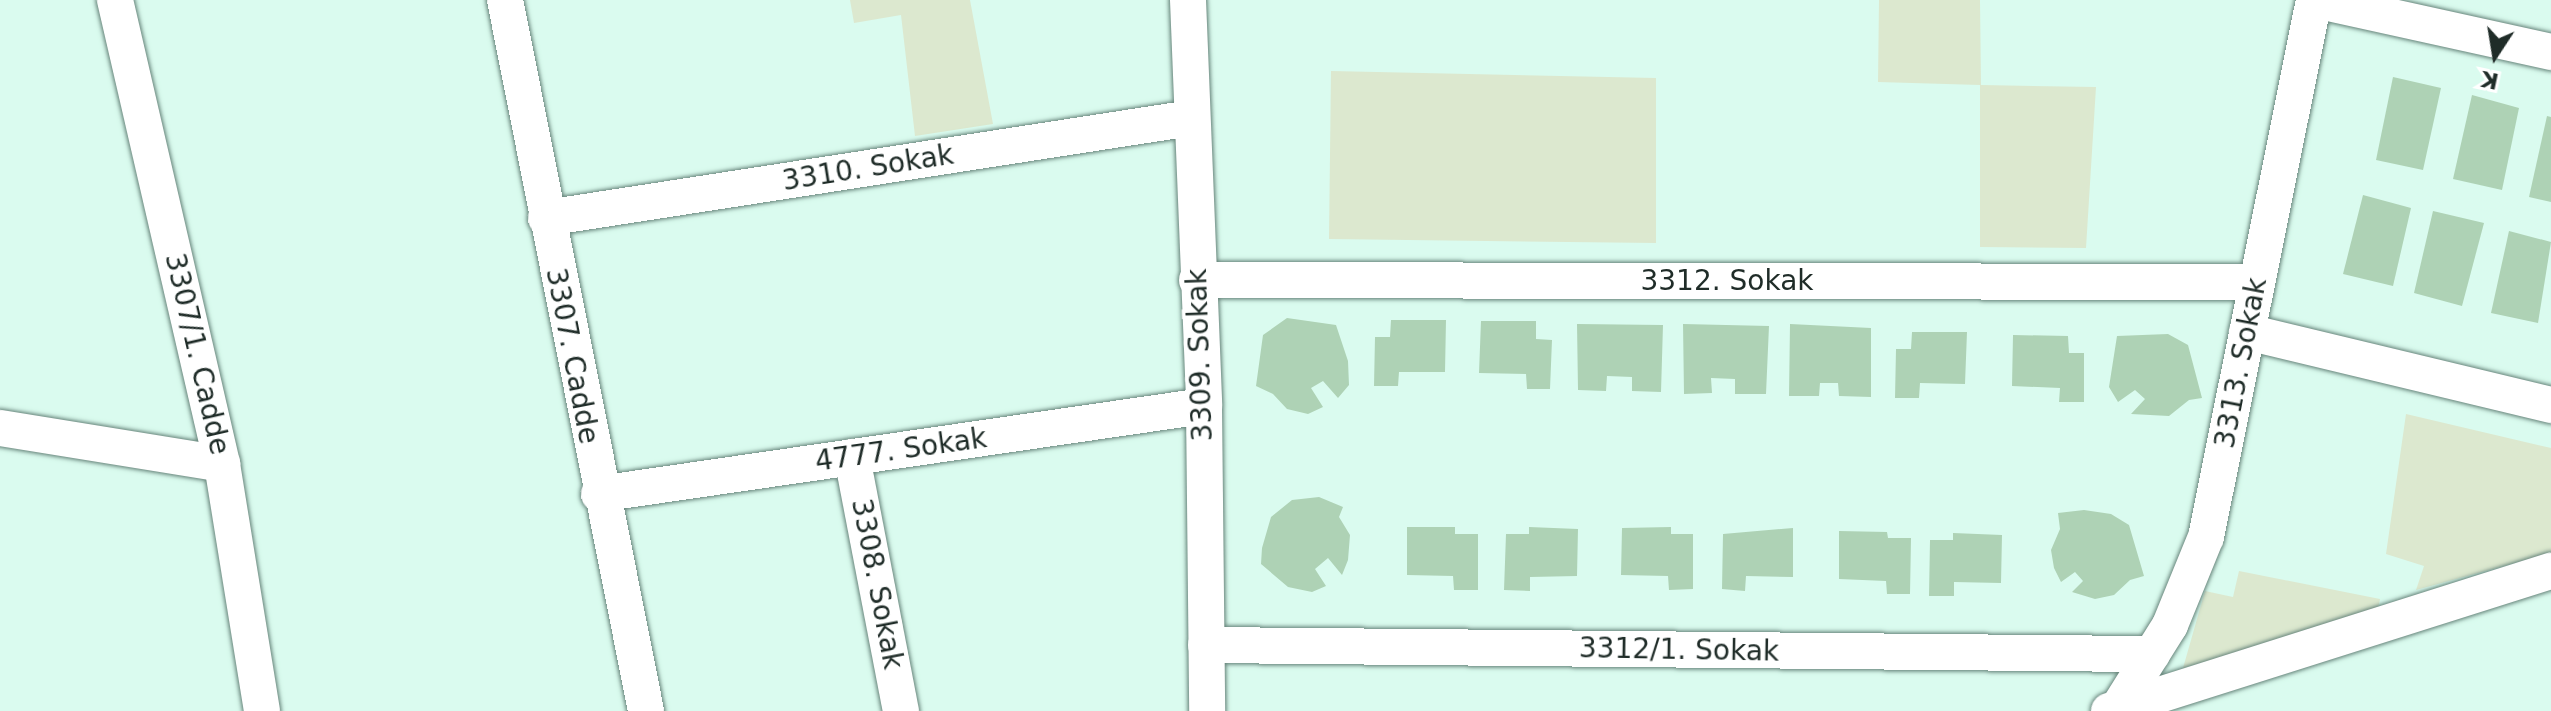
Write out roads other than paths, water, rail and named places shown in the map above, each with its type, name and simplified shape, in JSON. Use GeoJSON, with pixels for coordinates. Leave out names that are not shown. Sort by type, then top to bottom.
{"type":"FeatureCollection","features":[{"type":"Feature","properties":{"kind":"street","name":"3307/1. Cadde"},"geometry":{"type":"LineString","coordinates":[[115,0],[222,464],[262,711]]}},
{"type":"Feature","properties":{"kind":"street","name":"3307. Cadde"},"geometry":{"type":"LineString","coordinates":[[505,0],[599,494],[646,711]]}},
{"type":"Feature","properties":{"kind":"street","name":"3309. Sokak"},"geometry":{"type":"LineString","coordinates":[[1188,0],[1204,406],[1207,711]]}},
{"type":"Feature","properties":{"kind":"street"},"geometry":{"type":"LineString","coordinates":[[2314,0],[2551,52]]}},
{"type":"Feature","properties":{"kind":"street","name":"3313. Sokak"},"geometry":{"type":"LineString","coordinates":[[2114,710],[2170,625],[2206,537],[2314,0]]}},
{"type":"Feature","properties":{"kind":"street","name":"3310. Sokak"},"geometry":{"type":"LineString","coordinates":[[546,218],[1191,118]]}},
{"type":"Feature","properties":{"kind":"street","name":"3312. Sokak"},"geometry":{"type":"LineString","coordinates":[[1197,280],[2257,282]]}},
{"type":"Feature","properties":{"kind":"street"},"geometry":{"type":"LineString","coordinates":[[2247,332],[2551,405]]}},
{"type":"Feature","properties":{"kind":"street","name":"4777. Sokak"},"geometry":{"type":"LineString","coordinates":[[599,494],[1204,406]]}},
{"type":"Feature","properties":{"kind":"street"},"geometry":{"type":"LineString","coordinates":[[0,428],[222,464]]}},
{"type":"Feature","properties":{"kind":"street","name":"3308. Sokak"},"geometry":{"type":"LineString","coordinates":[[852,457],[901,711]]}},
{"type":"Feature","properties":{"kind":"street"},"geometry":{"type":"LineString","coordinates":[[2114,710],[2551,571]]}},
{"type":"Feature","properties":{"kind":"street","name":"3312/1. Sokak"},"geometry":{"type":"LineString","coordinates":[[1206,645],[2152,654]]}}]}
